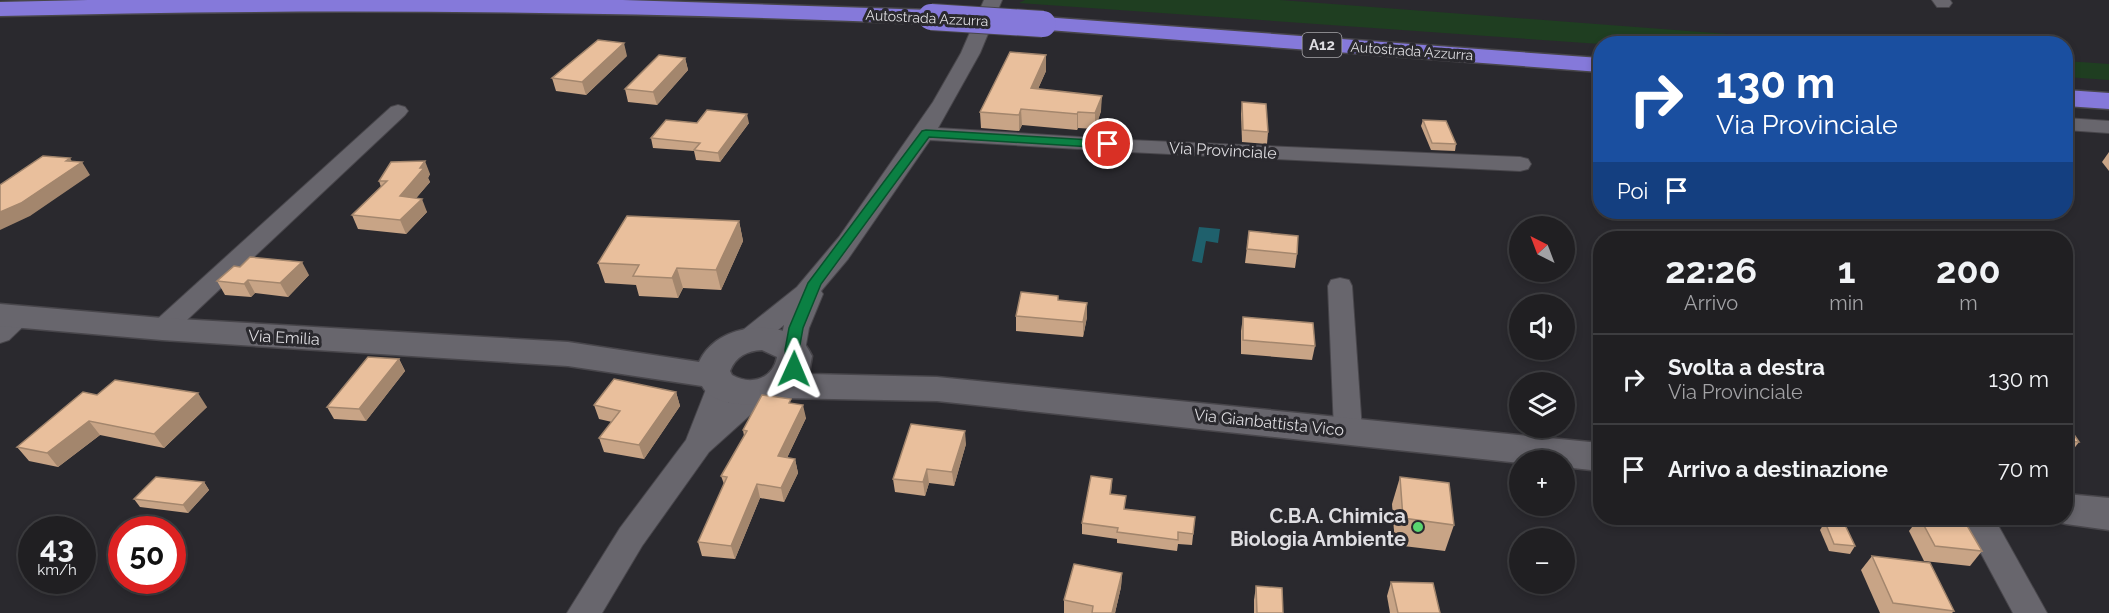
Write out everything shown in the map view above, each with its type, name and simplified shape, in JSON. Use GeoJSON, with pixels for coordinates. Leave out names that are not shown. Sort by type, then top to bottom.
{"type":"FeatureCollection","features":[{"type":"Feature","properties":{"kind":"highway","name":"Autostrada Azzurra"},"geometry":{"type":"LineString","coordinates":[[779,0],[1593,54]]}},
{"type":"Feature","properties":{"kind":"highway","name":"Autostrada Azzurra"},"geometry":{"type":"LineString","coordinates":[[0,9],[214,3],[482,3],[935,12]]}},
{"type":"Feature","properties":{"kind":"highway","name":"Autostrada Azzurra"},"geometry":{"type":"LineString","coordinates":[[1043,18],[1593,64]]}},
{"type":"Feature","properties":{"kind":"highway"},"geometry":{"type":"LineString","coordinates":[[2073,86],[2109,89]]}},
{"type":"Feature","properties":{"kind":"highway"},"geometry":{"type":"LineString","coordinates":[[2073,98],[2109,101]]}},
{"type":"Feature","properties":{"kind":"main road","name":"Via Emilia"},"geometry":{"type":"LineString","coordinates":[[7,322],[727,362],[774,340],[780,373],[740,393],[727,362]]}},
{"type":"Feature","properties":{"kind":"main road","name":"Via Gianbattista Vico"},"geometry":{"type":"LineString","coordinates":[[780,373],[1593,456]]}},
{"type":"Feature","properties":{"kind":"main road"},"geometry":{"type":"LineString","coordinates":[[2073,510],[2109,514]]}},
{"type":"Feature","properties":{"kind":"street"},"geometry":{"type":"LineString","coordinates":[[699,444],[727,362],[815,283],[926,133],[965,66],[993,0]]}},
{"type":"Feature","properties":{"kind":"street"},"geometry":{"type":"LineString","coordinates":[[162,329],[398,111]]}},
{"type":"Feature","properties":{"kind":"street"},"geometry":{"type":"LineString","coordinates":[[2073,124],[2109,126]]}},
{"type":"Feature","properties":{"kind":"street","name":"Via Provinciale"},"geometry":{"type":"LineString","coordinates":[[926,133],[1520,164]]}},
{"type":"Feature","properties":{"kind":"street"},"geometry":{"type":"LineString","coordinates":[[584,613],[631,537],[699,444],[780,373],[815,283]]}},
{"type":"Feature","properties":{"kind":"street"},"geometry":{"type":"LineString","coordinates":[[1340,286],[1348,430]]}},
{"type":"Feature","properties":{"kind":"street"},"geometry":{"type":"LineString","coordinates":[[1982,525],[2030,613]]}},
{"type":"Feature","properties":{"kind":"green space"},"geometry":{"type":"Polygon","coordinates":[[[1025,0],[1280,0],[1755,36],[1593,36],[1593,44],[1019,3],[1025,0]]]}},
{"type":"Feature","properties":{"kind":"green space"},"geometry":{"type":"Polygon","coordinates":[[[2073,61],[2109,64],[2109,80],[2073,77],[2073,61]]]}},
{"type":"Feature","properties":{"kind":"water"},"geometry":{"type":"Polygon","coordinates":[[[1199,227],[1220,229],[1218,243],[1206,241],[1202,263],[1192,261],[1199,227]]]}},
{"type":"Feature","properties":{"kind":"building"},"geometry":{"type":"Polygon","coordinates":[[[598,40],[624,43],[582,82],[552,78],[598,40]]]}},
{"type":"Feature","properties":{"kind":"building"},"geometry":{"type":"Polygon","coordinates":[[[1010,52],[1046,55],[1031,88],[1102,96],[1095,113],[1078,112],[1077,114],[1021,109],[1019,115],[980,112],[1010,52]]]}},
{"type":"Feature","properties":{"kind":"building"},"geometry":{"type":"Polygon","coordinates":[[[659,55],[685,58],[653,92],[625,89],[659,55]]]}},
{"type":"Feature","properties":{"kind":"building"},"geometry":{"type":"Polygon","coordinates":[[[1242,102],[1266,104],[1268,132],[1243,130],[1242,102]]]}},
{"type":"Feature","properties":{"kind":"building"},"geometry":{"type":"Polygon","coordinates":[[[707,110],[747,114],[718,153],[694,150],[700,143],[651,138],[666,120],[697,123],[707,110]]]}},
{"type":"Feature","properties":{"kind":"building"},"geometry":{"type":"Polygon","coordinates":[[[1423,120],[1446,121],[1456,144],[1432,143],[1423,120]]]}},
{"type":"Feature","properties":{"kind":"building"},"geometry":{"type":"Polygon","coordinates":[[[43,156],[70,158],[66,161],[82,162],[21,203],[0,212],[0,185],[43,156]]]}},
{"type":"Feature","properties":{"kind":"building"},"geometry":{"type":"Polygon","coordinates":[[[425,161],[420,168],[424,168],[400,196],[422,199],[400,220],[352,215],[387,181],[379,181],[391,162],[425,161]]]}},
{"type":"Feature","properties":{"kind":"building"},"geometry":{"type":"Polygon","coordinates":[[[627,216],[739,221],[716,270],[677,268],[672,278],[633,276],[639,265],[598,263],[627,216]]]}},
{"type":"Feature","properties":{"kind":"building"},"geometry":{"type":"Polygon","coordinates":[[[1249,231],[1298,236],[1297,254],[1247,249],[1249,231]]]}},
{"type":"Feature","properties":{"kind":"building"},"geometry":{"type":"Polygon","coordinates":[[[250,257],[302,262],[280,283],[248,280],[244,284],[217,281],[234,266],[240,267],[250,257]]]}},
{"type":"Feature","properties":{"kind":"building"},"geometry":{"type":"Polygon","coordinates":[[[1021,292],[1058,296],[1058,300],[1087,303],[1083,322],[1016,316],[1021,292]]]}},
{"type":"Feature","properties":{"kind":"building"},"geometry":{"type":"Polygon","coordinates":[[[1243,317],[1313,323],[1315,346],[1243,340],[1243,317]]]}},
{"type":"Feature","properties":{"kind":"building"},"geometry":{"type":"Polygon","coordinates":[[[368,357],[399,359],[359,409],[327,407],[368,357]]]}},
{"type":"Feature","properties":{"kind":"building"},"geometry":{"type":"Polygon","coordinates":[[[614,379],[676,392],[639,445],[599,438],[620,411],[594,405],[614,379]]]}},
{"type":"Feature","properties":{"kind":"building"},"geometry":{"type":"Polygon","coordinates":[[[115,380],[198,393],[154,434],[89,421],[47,453],[17,447],[83,392],[97,395],[115,380]]]}},
{"type":"Feature","properties":{"kind":"building"},"geometry":{"type":"Polygon","coordinates":[[[762,395],[791,399],[789,403],[803,405],[778,456],[795,459],[781,488],[757,484],[731,546],[698,542],[727,477],[721,476],[747,431],[743,430],[762,395]]]}},
{"type":"Feature","properties":{"kind":"building"},"geometry":{"type":"Polygon","coordinates":[[[911,424],[965,431],[952,472],[927,469],[923,482],[893,479],[911,424]]]}},
{"type":"Feature","properties":{"kind":"building"},"geometry":{"type":"Polygon","coordinates":[[[2073,433],[2079,442],[2073,442],[2073,433]]]}},
{"type":"Feature","properties":{"kind":"building"},"geometry":{"type":"Polygon","coordinates":[[[1091,476],[1112,479],[1110,494],[1126,496],[1124,509],[1195,517],[1193,534],[1178,532],[1178,540],[1117,532],[1118,528],[1082,523],[1091,476]]]}},
{"type":"Feature","properties":{"kind":"building"},"geometry":{"type":"Polygon","coordinates":[[[156,477],[204,482],[183,505],[134,499],[156,477]]]}},
{"type":"Feature","properties":{"kind":"building"},"geometry":{"type":"Polygon","coordinates":[[[1400,477],[1449,483],[1454,525],[1403,518],[1400,477]]]}},
{"type":"Feature","properties":{"kind":"building"},"geometry":{"type":"Polygon","coordinates":[[[1826,525],[1845,525],[1855,546],[1834,544],[1826,525]]]}},
{"type":"Feature","properties":{"kind":"building"},"geometry":{"type":"Polygon","coordinates":[[[1924,525],[1967,525],[1982,551],[1935,546],[1924,525]]]}},
{"type":"Feature","properties":{"kind":"building"},"geometry":{"type":"Polygon","coordinates":[[[1872,556],[1930,563],[1954,611],[1893,603],[1872,556]]]}},
{"type":"Feature","properties":{"kind":"building"},"geometry":{"type":"Polygon","coordinates":[[[1074,564],[1122,573],[1112,613],[1092,613],[1093,606],[1064,600],[1074,564]]]}},
{"type":"Feature","properties":{"kind":"building"},"geometry":{"type":"Polygon","coordinates":[[[1391,582],[1433,583],[1440,613],[1398,613],[1391,582]]]}},
{"type":"Feature","properties":{"kind":"building"},"geometry":{"type":"Polygon","coordinates":[[[1256,586],[1282,588],[1283,613],[1257,613],[1256,586]]]}},
{"type":"Feature","properties":{"kind":"place","name":"C.B.A. Chimica Biologia Ambiente"},"geometry":{"type":"Point","coordinates":[1418,527]}},
{"type":"Feature","properties":{"kind":"route"},"geometry":{"type":"LineString","coordinates":[[794,369],[795,356],[792,350],[796,328],[815,283],[926,133],[1108,144]]}}]}
